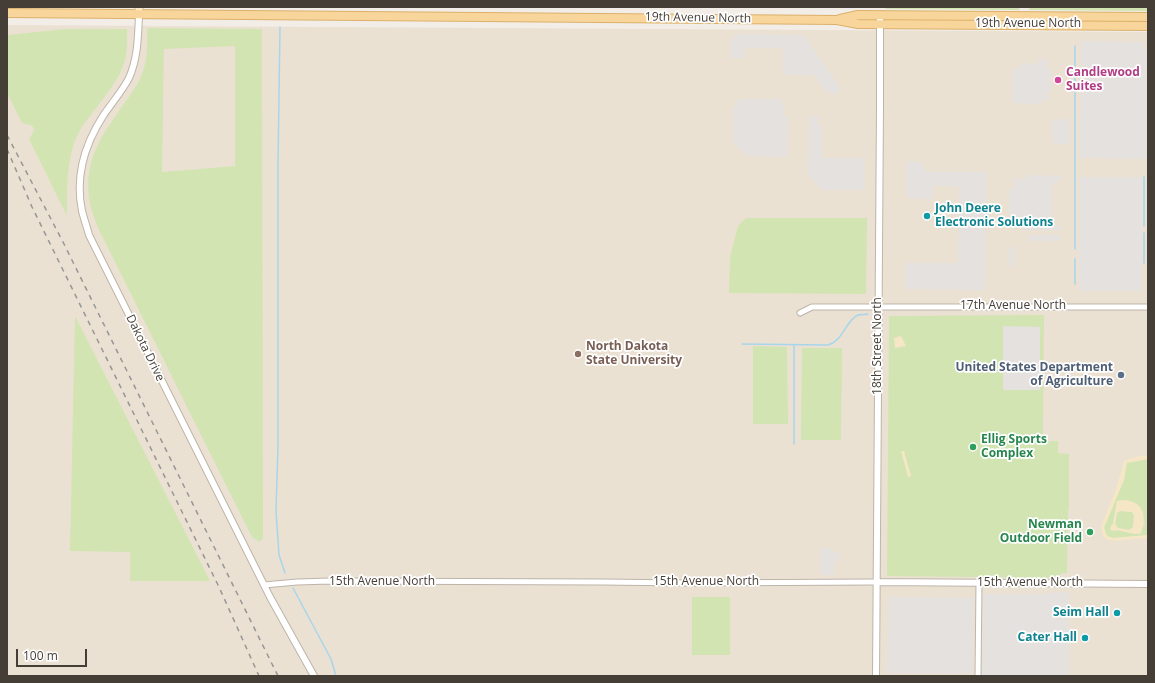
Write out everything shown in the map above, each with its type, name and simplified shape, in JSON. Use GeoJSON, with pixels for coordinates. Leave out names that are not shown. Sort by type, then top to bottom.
{"type":"FeatureCollection","features":[{"type":"Feature","properties":{"kind":"main road","name":"19th Avenue North"},"geometry":{"type":"LineString","coordinates":[[7,13],[139,11],[837,20],[858,24],[880,20],[1148,17]]}},
{"type":"Feature","properties":{"kind":"main road","name":"19th Avenue North"},"geometry":{"type":"LineString","coordinates":[[880,20],[1148,26]]}},
{"type":"Feature","properties":{"kind":"street","name":"Dakota Drive"},"geometry":{"type":"LineString","coordinates":[[139,11],[136,56],[128,78],[90,138],[80,171],[82,211],[93,242],[264,585],[314,676]]}},
{"type":"Feature","properties":{"kind":"street","name":"18th Street North"},"geometry":{"type":"LineString","coordinates":[[876,676],[880,20]]}},
{"type":"Feature","properties":{"kind":"street","name":"17th Avenue North"},"geometry":{"type":"LineString","coordinates":[[800,314],[812,307],[1148,307]]}},
{"type":"Feature","properties":{"kind":"street","name":"15th Avenue North"},"geometry":{"type":"LineString","coordinates":[[264,585],[330,581],[1148,584]]}},
{"type":"Feature","properties":{"kind":"street"},"geometry":{"type":"LineString","coordinates":[[978,676],[979,583]]}},
{"type":"Feature","properties":{"kind":"shaded area","name":"North Dakota State University"},"geometry":{"type":"Polygon","coordinates":[[[7,25],[1148,32],[1148,676],[7,676],[7,25]]]}},
{"type":"Feature","properties":{"kind":"shaded area"},"geometry":{"type":"Polygon","coordinates":[[[735,34],[804,35],[841,89],[832,95],[831,92],[828,94],[814,75],[783,75],[783,48],[745,48],[744,58],[731,58],[731,39],[735,38],[735,34]]]}},
{"type":"Feature","properties":{"kind":"shaded area"},"geometry":{"type":"Polygon","coordinates":[[[1081,41],[1143,42],[1143,48],[1147,49],[1146,159],[1080,158],[1081,41]]]}},
{"type":"Feature","properties":{"kind":"shaded area"},"geometry":{"type":"Polygon","coordinates":[[[1038,59],[1047,59],[1047,69],[1051,69],[1051,92],[1047,93],[1047,96],[1050,96],[1050,100],[1044,100],[1039,104],[1012,103],[1012,70],[1016,70],[1025,63],[1037,64],[1038,59]]]}},
{"type":"Feature","properties":{"kind":"shaded area"},"geometry":{"type":"Polygon","coordinates":[[[737,99],[781,99],[781,103],[784,104],[784,116],[788,117],[787,157],[744,156],[744,153],[736,145],[733,145],[733,106],[737,106],[737,99]]]}},
{"type":"Feature","properties":{"kind":"shaded area"},"geometry":{"type":"Polygon","coordinates":[[[809,116],[818,116],[818,126],[822,126],[822,158],[864,158],[864,190],[822,190],[808,175],[809,116]]]}},
{"type":"Feature","properties":{"kind":"shaded area"},"geometry":{"type":"Polygon","coordinates":[[[1052,119],[1067,119],[1070,125],[1070,144],[1053,144],[1052,119]]]}},
{"type":"Feature","properties":{"kind":"shaded area"},"geometry":{"type":"Polygon","coordinates":[[[907,161],[920,162],[927,172],[986,172],[985,290],[905,289],[905,263],[958,263],[959,186],[933,186],[933,199],[907,198],[907,161]]]}},
{"type":"Feature","properties":{"kind":"shaded area"},"geometry":{"type":"Polygon","coordinates":[[[1026,175],[1061,176],[1061,180],[1052,185],[1052,218],[1009,218],[1009,189],[1014,189],[1014,179],[1026,179],[1026,175]]]}},
{"type":"Feature","properties":{"kind":"shaded area"},"geometry":{"type":"Polygon","coordinates":[[[1080,177],[1143,177],[1142,291],[1079,291],[1080,177]]]}},
{"type":"Feature","properties":{"kind":"shaded area"},"geometry":{"type":"Polygon","coordinates":[[[1022,226],[1060,226],[1060,230],[1022,230],[1022,226]]]}},
{"type":"Feature","properties":{"kind":"shaded area"},"geometry":{"type":"Polygon","coordinates":[[[1029,235],[1060,235],[1060,241],[1029,241],[1029,235]]]}},
{"type":"Feature","properties":{"kind":"shaded area"},"geometry":{"type":"Polygon","coordinates":[[[1009,247],[1014,247],[1014,266],[1009,266],[1009,247]]]}},
{"type":"Feature","properties":{"kind":"shaded area"},"geometry":{"type":"Polygon","coordinates":[[[1003,326],[1040,327],[1040,390],[1003,390],[1003,326]]]}},
{"type":"Feature","properties":{"kind":"shaded area"},"geometry":{"type":"Polygon","coordinates":[[[820,548],[833,549],[833,552],[839,552],[839,561],[834,561],[834,575],[820,575],[820,548]]]}},
{"type":"Feature","properties":{"kind":"shaded area"},"geometry":{"type":"Polygon","coordinates":[[[1052,592],[1069,592],[1069,676],[982,676],[983,594],[1052,594],[1052,592]]]}},
{"type":"Feature","properties":{"kind":"shaded area"},"geometry":{"type":"Polygon","coordinates":[[[889,597],[974,598],[972,674],[887,673],[889,597]]]}},
{"type":"Feature","properties":{"kind":"green space"},"geometry":{"type":"Polygon","coordinates":[[[886,7],[1018,7],[1020,10],[886,9],[886,7]]]}},
{"type":"Feature","properties":{"kind":"green space"},"geometry":{"type":"Polygon","coordinates":[[[1030,7],[1148,7],[1148,11],[1029,10],[1030,7]]]}},
{"type":"Feature","properties":{"kind":"green space"},"geometry":{"type":"Polygon","coordinates":[[[147,28],[262,29],[263,538],[260,542],[252,537],[99,230],[90,204],[88,189],[91,164],[100,141],[139,81],[145,66],[147,28]],[[235,46],[164,49],[162,172],[235,166],[235,46]]]}},
{"type":"Feature","properties":{"kind":"green space"},"geometry":{"type":"Polygon","coordinates":[[[66,29],[127,29],[126,55],[121,72],[84,124],[75,142],[69,162],[67,216],[29,139],[34,131],[33,126],[22,123],[7,93],[7,35],[66,29]]]}},
{"type":"Feature","properties":{"kind":"green space"},"geometry":{"type":"Polygon","coordinates":[[[746,218],[867,218],[866,294],[729,293],[730,257],[738,226],[746,218]]]}},
{"type":"Feature","properties":{"kind":"green space","name":"Ellig Sports Complex"},"geometry":{"type":"Polygon","coordinates":[[[1044,315],[1043,441],[1058,441],[1058,453],[1069,454],[1067,573],[1062,573],[1056,578],[887,576],[889,316],[1044,315]]]}},
{"type":"Feature","properties":{"kind":"green space"},"geometry":{"type":"Polygon","coordinates":[[[75,316],[210,581],[130,581],[130,552],[70,551],[75,316]]]}},
{"type":"Feature","properties":{"kind":"green space"},"geometry":{"type":"Polygon","coordinates":[[[753,346],[787,347],[788,424],[753,424],[753,346]]]}},
{"type":"Feature","properties":{"kind":"green space"},"geometry":{"type":"Polygon","coordinates":[[[802,348],[842,348],[841,440],[801,440],[802,348]]]}},
{"type":"Feature","properties":{"kind":"green space"},"geometry":{"type":"Polygon","coordinates":[[[1148,459],[1148,535],[1113,538],[1109,537],[1105,533],[1104,526],[1124,480],[1126,463],[1148,459]],[[1125,500],[1117,501],[1113,524],[1111,526],[1117,530],[1140,534],[1145,523],[1135,503],[1125,500]]]}},
{"type":"Feature","properties":{"kind":"green space"},"geometry":{"type":"Polygon","coordinates":[[[1117,512],[1132,512],[1134,515],[1133,527],[1129,530],[1118,528],[1115,524],[1117,512]]]}},
{"type":"Feature","properties":{"kind":"green space"},"geometry":{"type":"Polygon","coordinates":[[[692,597],[730,597],[730,655],[692,655],[692,597]]]}},
{"type":"Feature","properties":{"kind":"sand"},"geometry":{"type":"Polygon","coordinates":[[[901,336],[906,346],[895,348],[894,338],[901,336]]]}},
{"type":"Feature","properties":{"kind":"sand"},"geometry":{"type":"Polygon","coordinates":[[[901,451],[904,451],[911,476],[908,477],[901,451]]]}},
{"type":"Feature","properties":{"kind":"sand"},"geometry":{"type":"Polygon","coordinates":[[[1139,456],[1148,456],[1148,459],[1127,463],[1124,480],[1104,528],[1107,536],[1113,538],[1148,535],[1148,538],[1118,541],[1108,540],[1103,536],[1101,527],[1116,489],[1124,461],[1139,456]]]}},
{"type":"Feature","properties":{"kind":"sand"},"geometry":{"type":"Polygon","coordinates":[[[1125,500],[1132,502],[1141,508],[1144,522],[1141,533],[1135,534],[1110,530],[1113,524],[1117,501],[1125,500]],[[1120,511],[1117,513],[1115,524],[1118,528],[1129,530],[1133,527],[1134,515],[1132,512],[1120,511]]]}},
{"type":"Feature","properties":{"kind":"waterway"},"geometry":{"type":"LineString","coordinates":[[280,27],[278,164],[278,445],[276,511],[279,555],[285,573]]}},
{"type":"Feature","properties":{"kind":"waterway"},"geometry":{"type":"LineString","coordinates":[[1075,46],[1075,249]]}},
{"type":"Feature","properties":{"kind":"waterway"},"geometry":{"type":"LineString","coordinates":[[1144,177],[1144,226]]}},
{"type":"Feature","properties":{"kind":"waterway"},"geometry":{"type":"LineString","coordinates":[[1144,233],[1144,263]]}},
{"type":"Feature","properties":{"kind":"waterway"},"geometry":{"type":"LineString","coordinates":[[1075,259],[1075,284]]}},
{"type":"Feature","properties":{"kind":"waterway"},"geometry":{"type":"LineString","coordinates":[[742,344],[828,345],[838,339],[854,318],[858,315],[868,314]]}},
{"type":"Feature","properties":{"kind":"waterway"},"geometry":{"type":"LineString","coordinates":[[794,346],[794,444]]}},
{"type":"Feature","properties":{"kind":"waterway"},"geometry":{"type":"LineString","coordinates":[[293,588],[331,659],[336,676]]}},
{"type":"Feature","properties":{"kind":"railway"},"geometry":{"type":"LineString","coordinates":[[7,135],[63,242],[278,676]]}},
{"type":"Feature","properties":{"kind":"railway"},"geometry":{"type":"LineString","coordinates":[[7,149],[32,207],[219,587],[259,676]]}},
{"type":"Feature","properties":{"kind":"place","name":"Candlewood Suites"},"geometry":{"type":"Point","coordinates":[1058,80]}},
{"type":"Feature","properties":{"kind":"place","name":"John Deere Electronic Solutions"},"geometry":{"type":"Point","coordinates":[927,216]}},
{"type":"Feature","properties":{"kind":"place","name":"North Dakota State University"},"geometry":{"type":"Point","coordinates":[578,354]}},
{"type":"Feature","properties":{"kind":"place","name":"United States Department of Agriculture"},"geometry":{"type":"Point","coordinates":[1121,375]}},
{"type":"Feature","properties":{"kind":"place","name":"Ellig Sports Complex"},"geometry":{"type":"Point","coordinates":[973,447]}},
{"type":"Feature","properties":{"kind":"place","name":"Newman Outdoor Field"},"geometry":{"type":"Point","coordinates":[1090,532]}},
{"type":"Feature","properties":{"kind":"place","name":"Seim Hall"},"geometry":{"type":"Point","coordinates":[1117,613]}},
{"type":"Feature","properties":{"kind":"place","name":"Cater Hall"},"geometry":{"type":"Point","coordinates":[1085,638]}}]}
